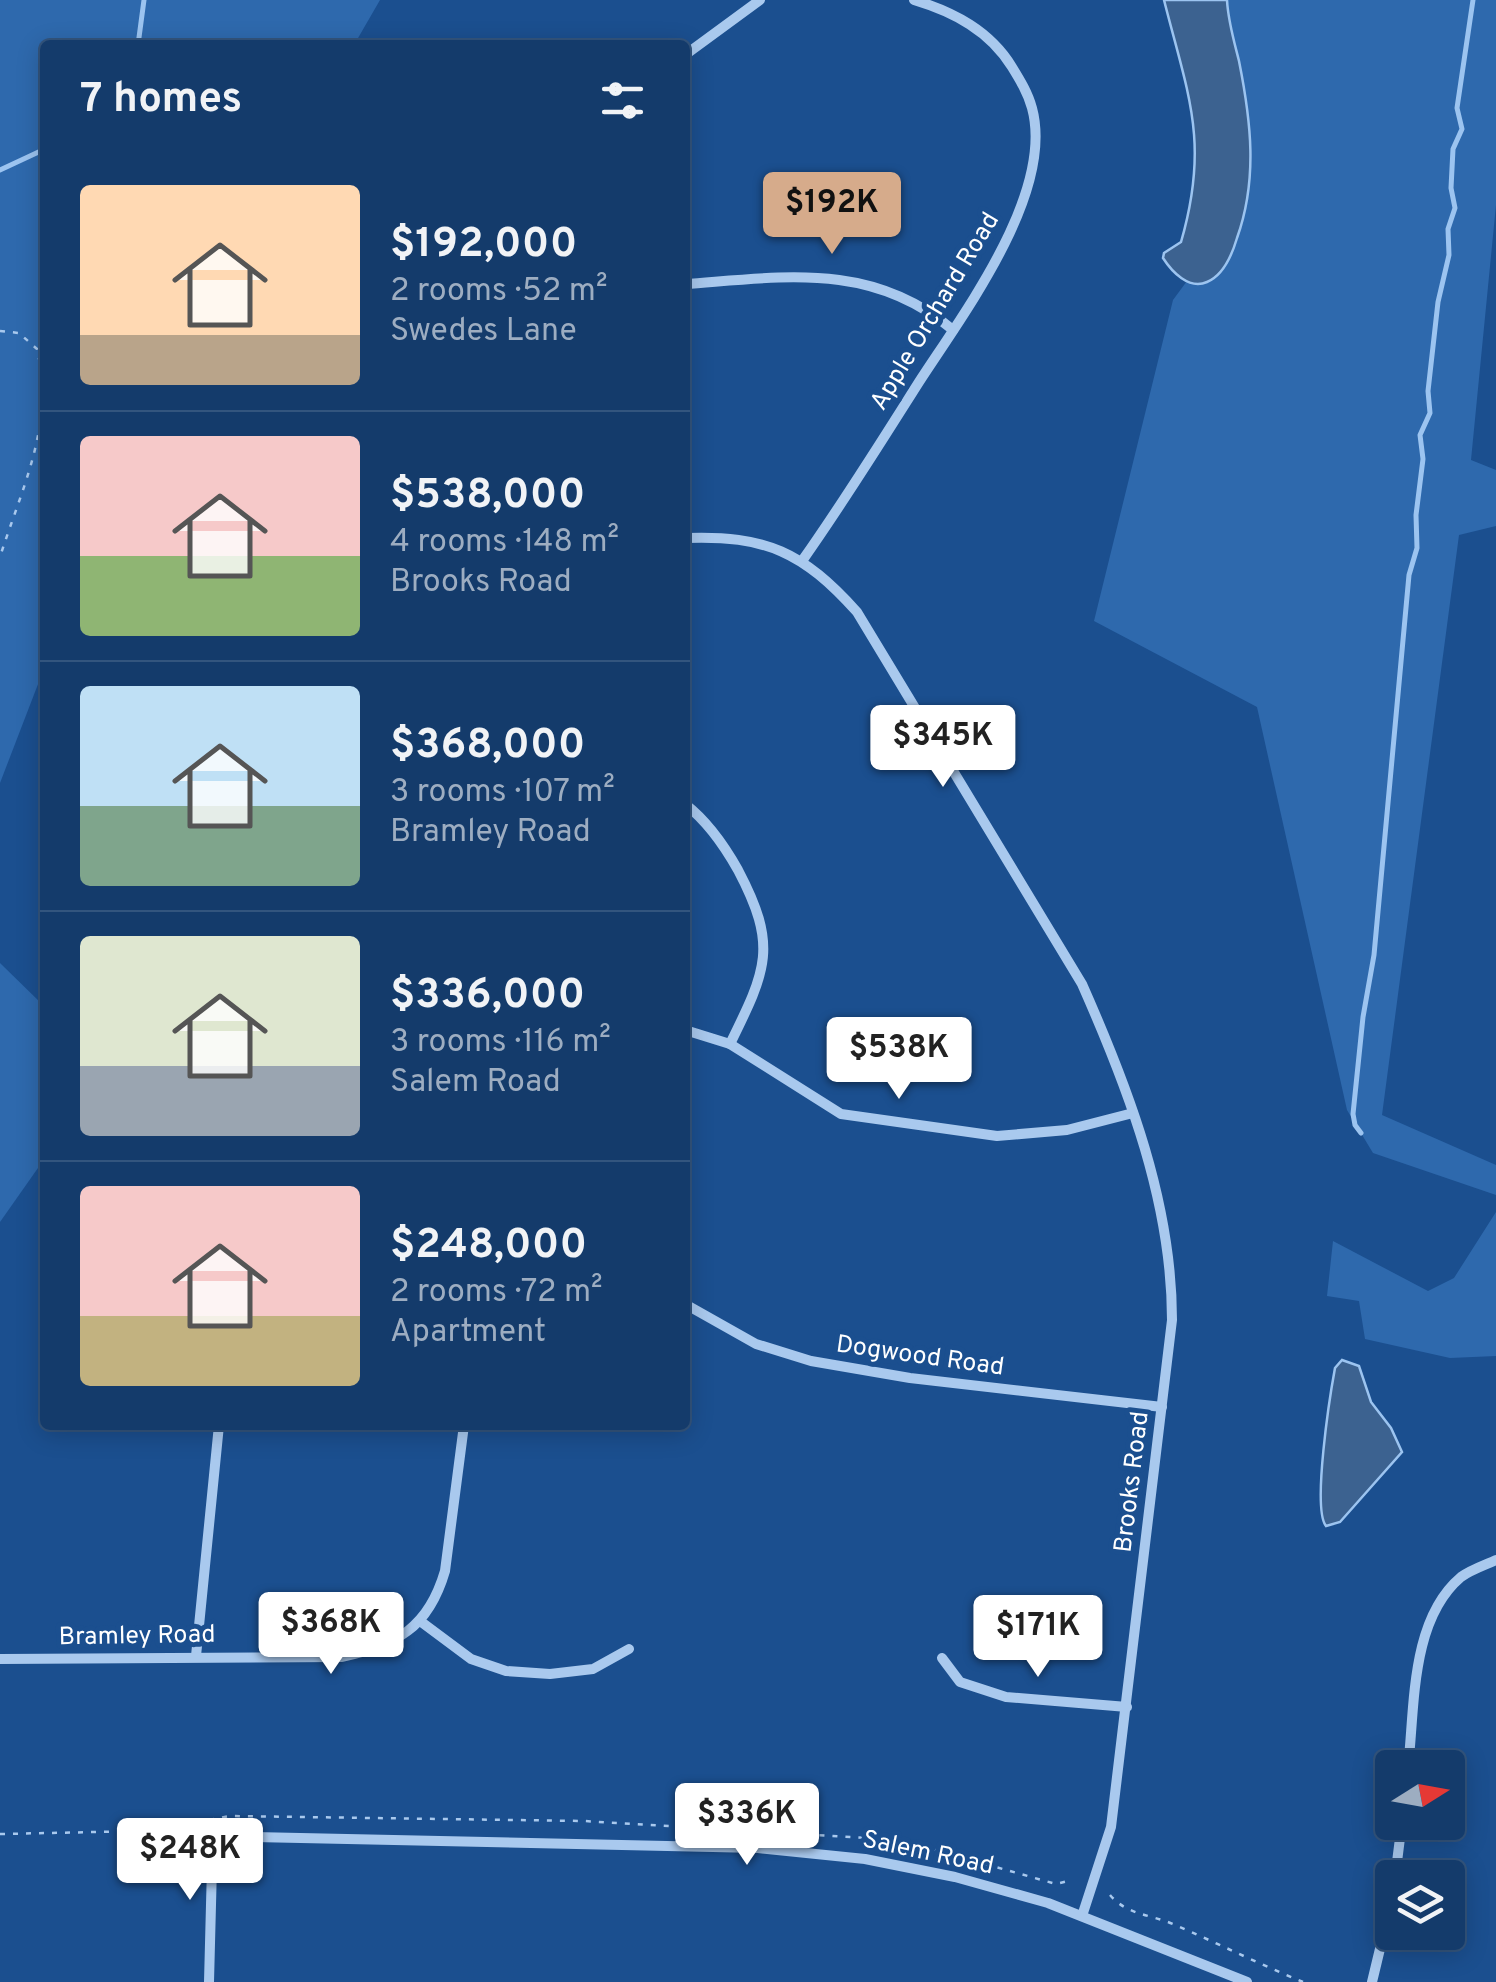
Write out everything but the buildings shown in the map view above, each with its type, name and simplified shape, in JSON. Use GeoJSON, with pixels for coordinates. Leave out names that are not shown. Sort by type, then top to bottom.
{"type":"FeatureCollection","features":[{"type":"Feature","properties":{"kind":"street"},"geometry":{"type":"LineString","coordinates":[[690,51],[760,0]]}},
{"type":"Feature","properties":{"kind":"street","name":"Apple Orchard Road"},"geometry":{"type":"LineString","coordinates":[[802,561],[953,330],[1011,233],[1030,178],[1034,120],[1024,87],[1000,48],[960,18],[914,0]]}},
{"type":"Feature","properties":{"kind":"street"},"geometry":{"type":"LineString","coordinates":[[690,284],[781,277],[836,278],[884,288],[953,330]]}},
{"type":"Feature","properties":{"kind":"street","name":"Brooks Road"},"geometry":{"type":"LineString","coordinates":[[690,538],[721,537],[767,545],[826,577],[858,612],[1082,984],[1106,1039],[1154,1175],[1172,1272],[1172,1320],[1128,1707],[1110,1827],[1082,1916]]}},
{"type":"Feature","properties":{"kind":"street"},"geometry":{"type":"LineString","coordinates":[[690,810],[728,853],[757,906],[764,933],[764,961],[751,1003],[730,1044]]}},
{"type":"Feature","properties":{"kind":"street"},"geometry":{"type":"LineString","coordinates":[[690,1032],[730,1044],[841,1114],[998,1136],[1068,1130],[1132,1113]]}},
{"type":"Feature","properties":{"kind":"street","name":"Dogwood Road"},"geometry":{"type":"LineString","coordinates":[[690,1307],[756,1344],[811,1361],[910,1378],[1162,1407]]}},
{"type":"Feature","properties":{"kind":"street"},"geometry":{"type":"LineString","coordinates":[[196,1656],[219,1430]]}},
{"type":"Feature","properties":{"kind":"street","name":"Bramley Road"},"geometry":{"type":"LineString","coordinates":[[0,1659],[342,1657],[385,1647],[420,1621],[439,1592],[463,1430]]}},
{"type":"Feature","properties":{"kind":"street"},"geometry":{"type":"LineString","coordinates":[[1410,1750],[1423,1646],[1436,1608],[1462,1576],[1496,1560]]}},
{"type":"Feature","properties":{"kind":"street"},"geometry":{"type":"LineString","coordinates":[[420,1621],[471,1659],[506,1671],[550,1674],[593,1669],[629,1650]]}},
{"type":"Feature","properties":{"kind":"street"},"geometry":{"type":"LineString","coordinates":[[942,1658],[960,1682],[1006,1697],[1128,1707]]}},
{"type":"Feature","properties":{"kind":"street","name":"Salem Road"},"geometry":{"type":"LineString","coordinates":[[226,1844],[251,1837],[626,1844],[811,1852],[955,1877],[1082,1916],[1246,1982]]}},
{"type":"Feature","properties":{"kind":"street"},"geometry":{"type":"LineString","coordinates":[[210,1982],[212,1866],[216,1854],[226,1844]]}},
{"type":"Feature","properties":{"kind":"street"},"geometry":{"type":"LineString","coordinates":[[1372,1982],[1380,1950]]}},
{"type":"Feature","properties":{"kind":"path"},"geometry":{"type":"LineString","coordinates":[[0,331],[19,333],[37,349],[40,399]]}},
{"type":"Feature","properties":{"kind":"path"},"geometry":{"type":"LineString","coordinates":[[0,557],[14,508],[34,462],[40,423]]}},
{"type":"Feature","properties":{"kind":"path"},"geometry":{"type":"LineString","coordinates":[[0,1834],[194,1830],[226,1844]]}},
{"type":"Feature","properties":{"kind":"path"},"geometry":{"type":"LineString","coordinates":[[1110,1894],[1122,1908],[1170,1923],[1234,1955],[1304,1982]]}},
{"type":"Feature","properties":{"kind":"shaded area"},"geometry":{"type":"Polygon","coordinates":[[[0,0],[380,0],[357,40],[40,40],[40,679],[0,783],[0,0]]]}},
{"type":"Feature","properties":{"kind":"shaded area"},"geometry":{"type":"Polygon","coordinates":[[[1164,0],[1227,0],[1247,106],[1250,172],[1244,216],[1226,264],[1213,279],[1200,284],[1182,278],[1163,258],[1164,253],[1181,242],[1190,207],[1195,147],[1188,92],[1164,0]]]}},
{"type":"Feature","properties":{"kind":"shaded area"},"geometry":{"type":"Polygon","coordinates":[[[1227,0],[1496,0],[1496,205],[1471,460],[1496,470],[1496,526],[1459,535],[1382,1115],[1496,1165],[1496,1195],[1373,1153],[1347,1110],[1257,707],[1094,621],[1173,300],[1187,281],[1199,284],[1217,276],[1227,263],[1242,225],[1250,186],[1249,125],[1227,0]]]}},
{"type":"Feature","properties":{"kind":"shaded area"},"geometry":{"type":"Polygon","coordinates":[[[0,963],[40,1002],[40,1165],[0,1222],[0,963]]]}},
{"type":"Feature","properties":{"kind":"shaded area"},"geometry":{"type":"Polygon","coordinates":[[[1496,1212],[1496,1356],[1450,1358],[1365,1339],[1359,1301],[1327,1296],[1333,1241],[1428,1291],[1454,1278],[1496,1212]]]}},
{"type":"Feature","properties":{"kind":"shaded area"},"geometry":{"type":"Polygon","coordinates":[[[1342,1360],[1359,1366],[1371,1402],[1391,1428],[1402,1452],[1340,1522],[1326,1526],[1321,1498],[1323,1451],[1335,1368],[1342,1360]]]}},
{"type":"Feature","properties":{"kind":"waterway"},"geometry":{"type":"LineString","coordinates":[[139,40],[144,0]]}},
{"type":"Feature","properties":{"kind":"waterway"},"geometry":{"type":"LineString","coordinates":[[1361,1133],[1353,1114],[1374,955],[1409,575],[1417,548],[1416,515],[1423,459],[1420,435],[1430,413],[1428,391],[1438,302],[1449,255],[1448,229],[1455,208],[1451,188],[1453,149],[1462,129],[1457,108],[1473,0]]}},
{"type":"Feature","properties":{"kind":"waterway"},"geometry":{"type":"LineString","coordinates":[[0,170],[40,151]]}}]}
